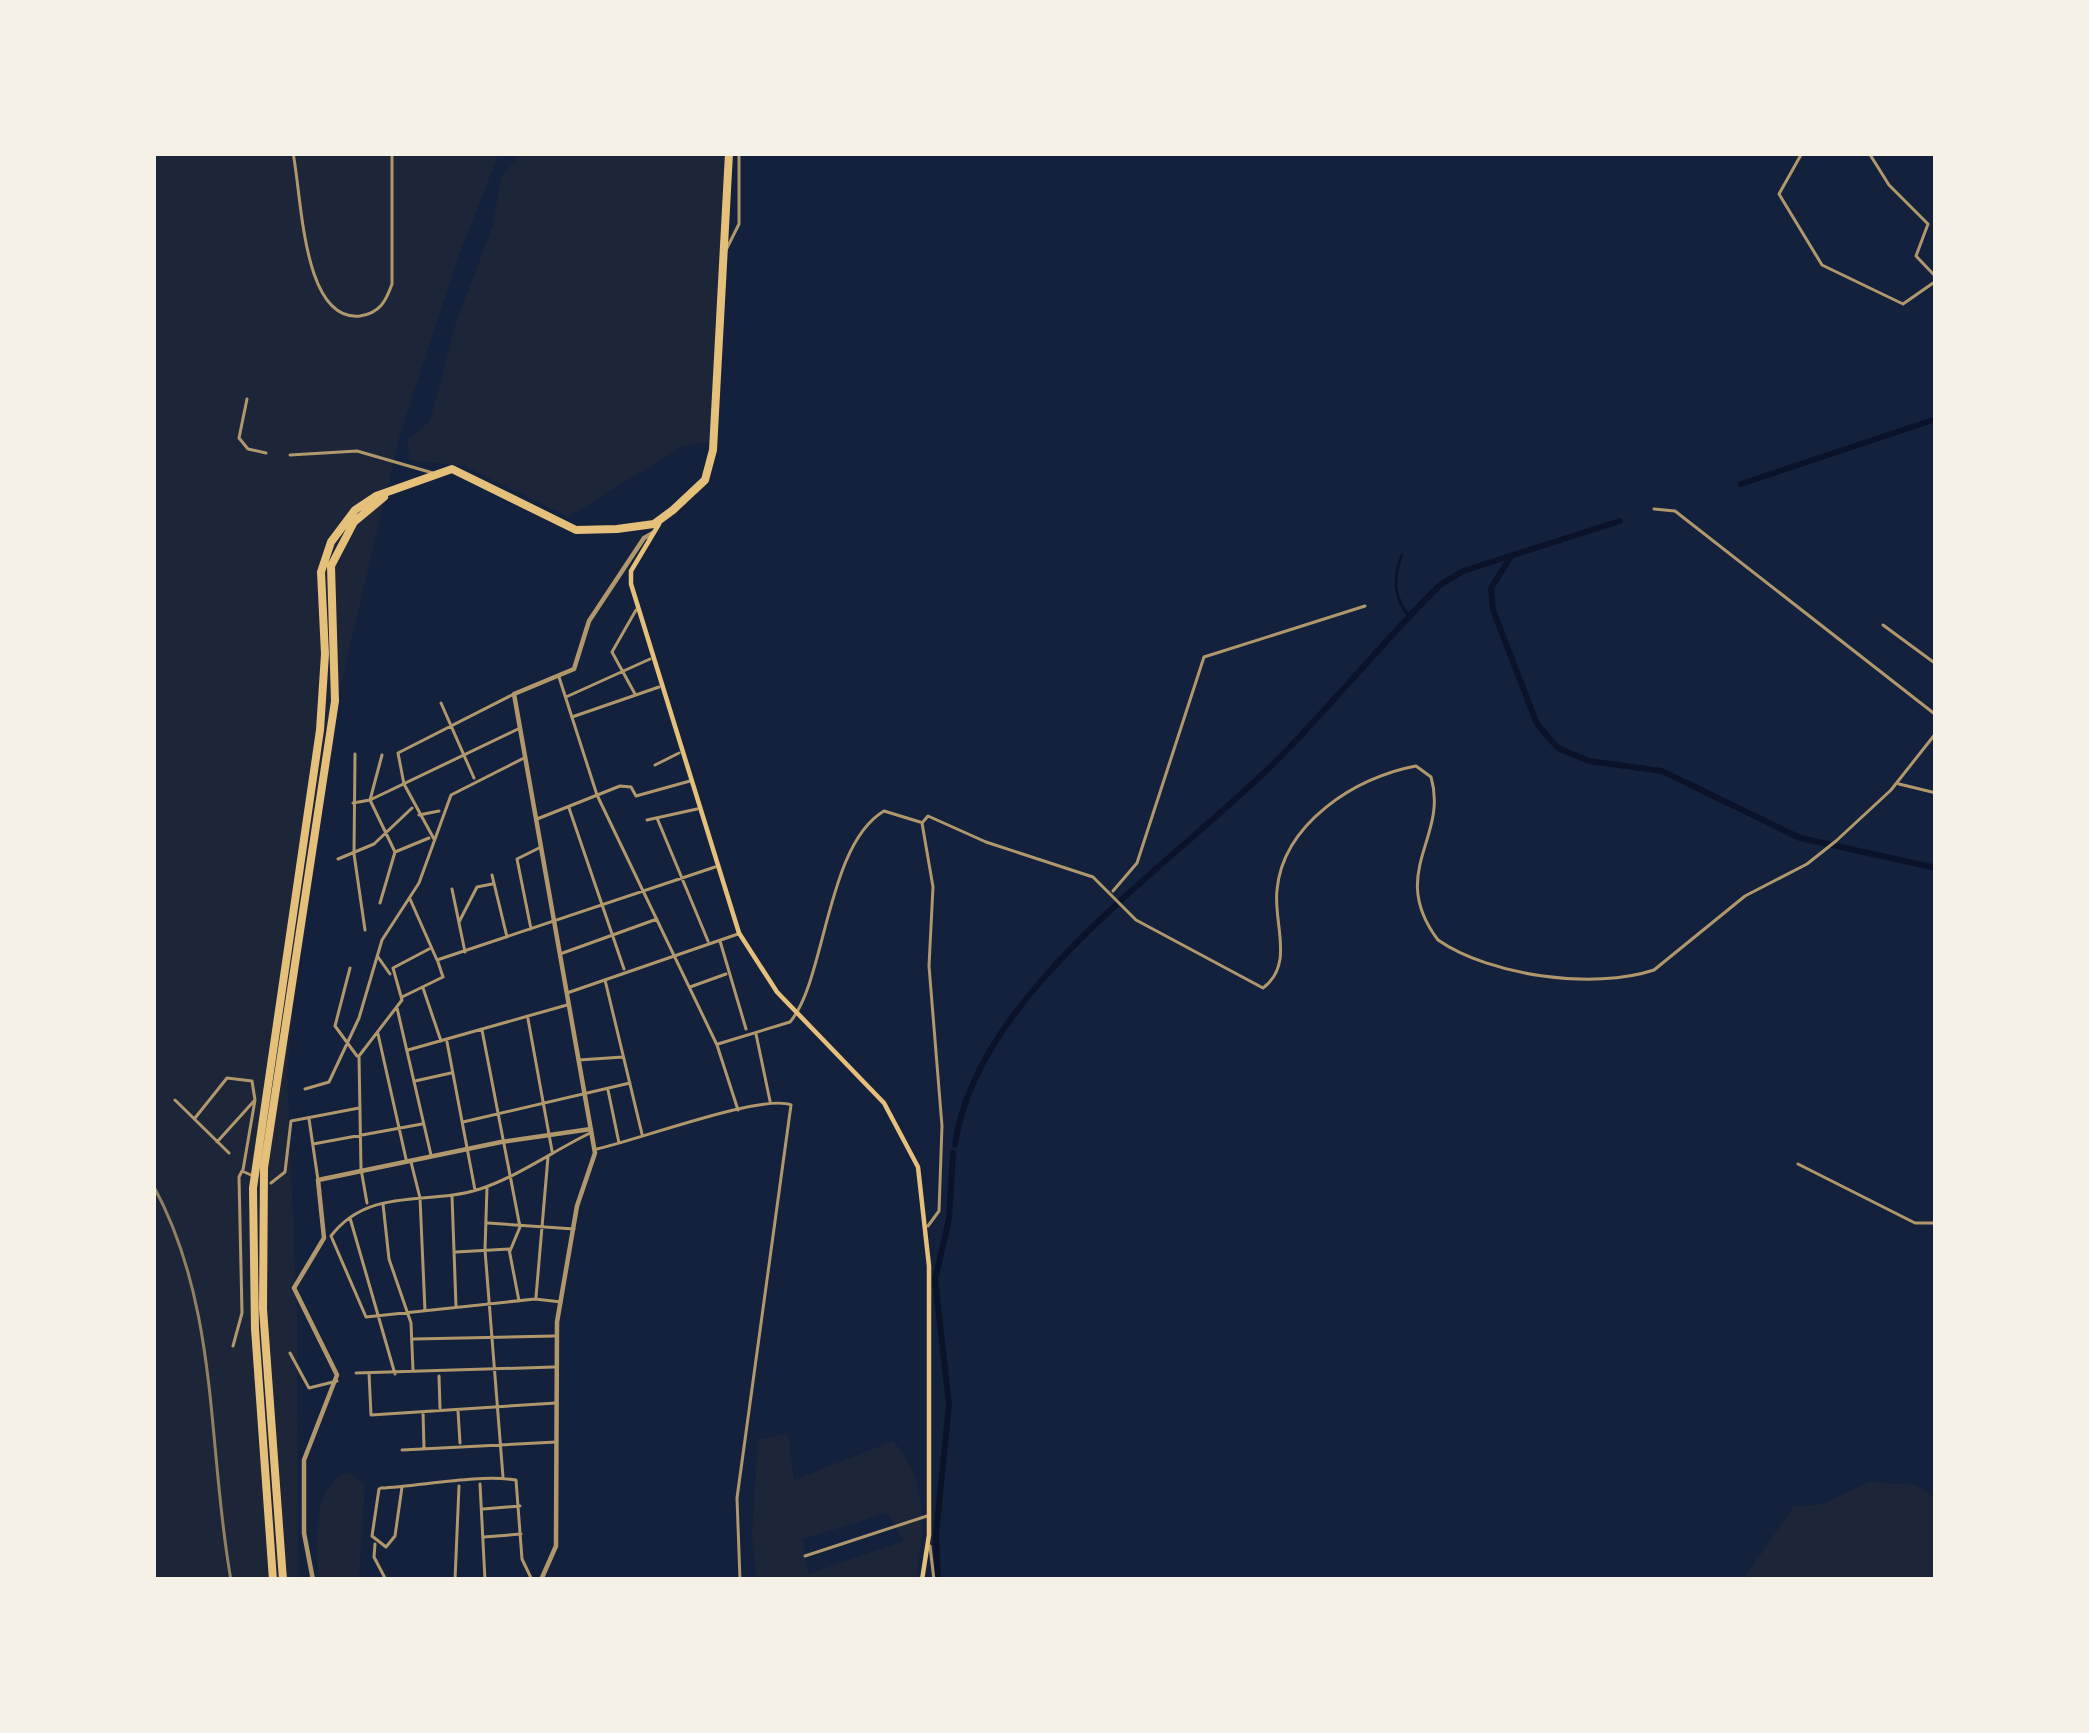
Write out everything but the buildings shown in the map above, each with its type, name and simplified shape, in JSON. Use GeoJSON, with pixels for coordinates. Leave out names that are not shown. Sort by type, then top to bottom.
{"type":"FeatureCollection","features":[{"type":"Feature","properties":{"kind":"highway"},"geometry":{"type":"LineString","coordinates":[[273,1580],[256,1351],[252,1207],[269,1055],[322,716],[321,572],[331,542],[350,514],[434,474],[468,472],[517,503],[584,532],[644,527],[662,519],[694,491],[710,466],[729,153]]}},
{"type":"Feature","properties":{"kind":"highway"},"geometry":{"type":"LineString","coordinates":[[283,1580],[262,1309],[264,1168],[335,701],[332,566],[354,522],[396,490]]}},
{"type":"Feature","properties":{"kind":"main road"},"geometry":{"type":"LineString","coordinates":[[662,519],[630,575],[660,687],[739,933],[777,992],[884,1103],[918,1167],[928,1226],[928,1538],[922,1580]]}},
{"type":"Feature","properties":{"kind":"street"},"geometry":{"type":"LineString","coordinates":[[293,153],[314,278],[330,309],[343,316],[373,313],[386,301],[392,284],[392,153]]}},
{"type":"Feature","properties":{"kind":"street"},"geometry":{"type":"LineString","coordinates":[[726,251],[739,224],[739,153]]}},
{"type":"Feature","properties":{"kind":"street"},"geometry":{"type":"LineString","coordinates":[[1802,153],[1779,194],[1822,265],[1900,304],[1936,279],[1916,256],[1929,225],[1889,185],[1870,154]]}},
{"type":"Feature","properties":{"kind":"street"},"geometry":{"type":"LineString","coordinates":[[247,399],[238,438],[248,449],[266,453]]}},
{"type":"Feature","properties":{"kind":"street"},"geometry":{"type":"LineString","coordinates":[[290,455],[357,452],[434,474]]}},
{"type":"Feature","properties":{"kind":"street"},"geometry":{"type":"LineString","coordinates":[[1654,509],[1675,511],[1936,715]]}},
{"type":"Feature","properties":{"kind":"street"},"geometry":{"type":"LineString","coordinates":[[432,838],[404,784],[401,750],[574,669],[589,621],[644,538],[653,533]]}},
{"type":"Feature","properties":{"kind":"street"},"geometry":{"type":"LineString","coordinates":[[1112,891],[1127,880],[1137,863],[1204,657],[1365,605]]}},
{"type":"Feature","properties":{"kind":"street"},"geometry":{"type":"LineString","coordinates":[[635,694],[612,647],[637,610]]}},
{"type":"Feature","properties":{"kind":"street"},"geometry":{"type":"LineString","coordinates":[[1883,625],[1936,664]]}},
{"type":"Feature","properties":{"kind":"street"},"geometry":{"type":"LineString","coordinates":[[566,697],[652,658]]}},
{"type":"Feature","properties":{"kind":"street"},"geometry":{"type":"LineString","coordinates":[[559,676],[596,795],[647,890],[717,1045],[738,1110]]}},
{"type":"Feature","properties":{"kind":"street"},"geometry":{"type":"LineString","coordinates":[[572,717],[660,687]]}},
{"type":"Feature","properties":{"kind":"street"},"geometry":{"type":"LineString","coordinates":[[514,694],[595,1149],[574,1229],[555,1336],[555,1553],[541,1580]]}},
{"type":"Feature","properties":{"kind":"street"},"geometry":{"type":"LineString","coordinates":[[440,703],[475,779]]}},
{"type":"Feature","properties":{"kind":"street"},"geometry":{"type":"LineString","coordinates":[[353,803],[370,800],[520,728]]}},
{"type":"Feature","properties":{"kind":"street"},"geometry":{"type":"LineString","coordinates":[[922,823],[928,816],[938,817],[986,842],[1093,877],[1112,891],[1120,906],[1197,956],[1264,988],[1271,982],[1282,951],[1277,885],[1296,836],[1344,797],[1387,774],[1416,766],[1434,784],[1433,811],[1415,872],[1427,924],[1447,946],[1542,977],[1654,970],[1744,896],[1833,844],[1897,783],[1936,733]]}},
{"type":"Feature","properties":{"kind":"street"},"geometry":{"type":"LineString","coordinates":[[655,765],[681,752]]}},
{"type":"Feature","properties":{"kind":"street"},"geometry":{"type":"LineString","coordinates":[[355,754],[354,854],[365,930]]}},
{"type":"Feature","properties":{"kind":"street"},"geometry":{"type":"LineString","coordinates":[[380,903],[395,852],[370,800],[382,755]]}},
{"type":"Feature","properties":{"kind":"street"},"geometry":{"type":"LineString","coordinates":[[305,1089],[328,1082],[350,1044],[377,956],[410,898],[443,811],[457,788],[526,758]]}},
{"type":"Feature","properties":{"kind":"street"},"geometry":{"type":"LineString","coordinates":[[536,819],[628,786],[638,796],[690,781]]}},
{"type":"Feature","properties":{"kind":"street"},"geometry":{"type":"LineString","coordinates":[[1897,783],[1936,794]]}},
{"type":"Feature","properties":{"kind":"street"},"geometry":{"type":"LineString","coordinates":[[338,859],[354,854],[414,807]]}},
{"type":"Feature","properties":{"kind":"street"},"geometry":{"type":"LineString","coordinates":[[569,808],[625,971]]}},
{"type":"Feature","properties":{"kind":"street"},"geometry":{"type":"LineString","coordinates":[[647,820],[699,808]]}},
{"type":"Feature","properties":{"kind":"street"},"geometry":{"type":"LineString","coordinates":[[417,815],[443,811]]}},
{"type":"Feature","properties":{"kind":"street"},"geometry":{"type":"LineString","coordinates":[[717,1045],[790,1022],[797,1013],[830,902],[874,817],[889,811],[922,823]]}},
{"type":"Feature","properties":{"kind":"street"},"geometry":{"type":"LineString","coordinates":[[658,818],[708,943]]}},
{"type":"Feature","properties":{"kind":"street"},"geometry":{"type":"LineString","coordinates":[[922,823],[934,886],[929,966],[942,1146],[939,1210],[928,1226]]}},
{"type":"Feature","properties":{"kind":"street"},"geometry":{"type":"LineString","coordinates":[[395,852],[432,838]]}},
{"type":"Feature","properties":{"kind":"street"},"geometry":{"type":"LineString","coordinates":[[531,931],[517,858],[541,847]]}},
{"type":"Feature","properties":{"kind":"street"},"geometry":{"type":"LineString","coordinates":[[437,960],[716,866]]}},
{"type":"Feature","properties":{"kind":"street"},"geometry":{"type":"LineString","coordinates":[[492,875],[507,939]]}},
{"type":"Feature","properties":{"kind":"street"},"geometry":{"type":"LineString","coordinates":[[458,924],[477,887],[494,884]]}},
{"type":"Feature","properties":{"kind":"street"},"geometry":{"type":"LineString","coordinates":[[452,890],[465,952]]}},
{"type":"Feature","properties":{"kind":"street"},"geometry":{"type":"LineString","coordinates":[[368,1207],[361,1169],[359,1056],[402,997],[442,977],[410,898]]}},
{"type":"Feature","properties":{"kind":"street"},"geometry":{"type":"LineString","coordinates":[[560,954],[658,918]]}},
{"type":"Feature","properties":{"kind":"street"},"geometry":{"type":"LineString","coordinates":[[567,993],[739,933]]}},
{"type":"Feature","properties":{"kind":"street"},"geometry":{"type":"LineString","coordinates":[[719,939],[752,1031],[770,1104]]}},
{"type":"Feature","properties":{"kind":"street"},"geometry":{"type":"LineString","coordinates":[[390,974],[397,964],[430,949]]}},
{"type":"Feature","properties":{"kind":"street"},"geometry":{"type":"LineString","coordinates":[[377,956],[402,997]]}},
{"type":"Feature","properties":{"kind":"street"},"geometry":{"type":"LineString","coordinates":[[350,968],[335,1023],[359,1056]]}},
{"type":"Feature","properties":{"kind":"street"},"geometry":{"type":"LineString","coordinates":[[689,987],[728,973]]}},
{"type":"Feature","properties":{"kind":"street"},"geometry":{"type":"LineString","coordinates":[[605,979],[643,1136]]}},
{"type":"Feature","properties":{"kind":"street"},"geometry":{"type":"LineString","coordinates":[[422,986],[453,1072],[475,1190]]}},
{"type":"Feature","properties":{"kind":"street"},"geometry":{"type":"LineString","coordinates":[[408,1050],[569,1004]]}},
{"type":"Feature","properties":{"kind":"street"},"geometry":{"type":"LineString","coordinates":[[397,1008],[431,1155]]}},
{"type":"Feature","properties":{"kind":"street"},"geometry":{"type":"LineString","coordinates":[[528,1017],[550,1153],[535,1299]]}},
{"type":"Feature","properties":{"kind":"street"},"geometry":{"type":"LineString","coordinates":[[377,1030],[419,1198],[425,1311]]}},
{"type":"Feature","properties":{"kind":"street"},"geometry":{"type":"LineString","coordinates":[[482,1030],[518,1225],[510,1251],[519,1301]]}},
{"type":"Feature","properties":{"kind":"street"},"geometry":{"type":"LineString","coordinates":[[579,1060],[625,1057]]}},
{"type":"Feature","properties":{"kind":"street"},"geometry":{"type":"LineString","coordinates":[[415,1081],[453,1072]]}},
{"type":"Feature","properties":{"kind":"street"},"geometry":{"type":"LineString","coordinates":[[195,1118],[227,1078],[252,1081],[255,1100],[242,1171],[237,1249],[242,1313],[232,1346]]}},
{"type":"Feature","properties":{"kind":"street"},"geometry":{"type":"LineString","coordinates":[[463,1122],[630,1083]]}},
{"type":"Feature","properties":{"kind":"street"},"geometry":{"type":"LineString","coordinates":[[607,1088],[619,1143]]}},
{"type":"Feature","properties":{"kind":"street"},"geometry":{"type":"LineString","coordinates":[[175,1100],[229,1153]]}},
{"type":"Feature","properties":{"kind":"street"},"geometry":{"type":"LineString","coordinates":[[218,1142],[255,1100]]}},
{"type":"Feature","properties":{"kind":"street"},"geometry":{"type":"LineString","coordinates":[[595,1149],[738,1110],[791,1105],[737,1498],[740,1580]]}},
{"type":"Feature","properties":{"kind":"street"},"geometry":{"type":"LineString","coordinates":[[271,1183],[285,1172],[289,1124],[359,1108]]}},
{"type":"Feature","properties":{"kind":"street"},"geometry":{"type":"LineString","coordinates":[[309,1118],[324,1238],[294,1288],[330,1354],[337,1381],[304,1460],[304,1533],[314,1580]]}},
{"type":"Feature","properties":{"kind":"street"},"geometry":{"type":"LineString","coordinates":[[313,1144],[361,1131],[424,1124]]}},
{"type":"Feature","properties":{"kind":"street"},"geometry":{"type":"LineString","coordinates":[[318,1180],[548,1133],[592,1131]]}},
{"type":"Feature","properties":{"kind":"street"},"geometry":{"type":"LineString","coordinates":[[561,1302],[535,1299],[364,1315],[331,1240],[350,1216],[368,1207],[487,1187],[592,1131]]}},
{"type":"Feature","properties":{"kind":"street"},"geometry":{"type":"LineString","coordinates":[[1798,1164],[1915,1223],[1936,1223]]}},
{"type":"Feature","properties":{"kind":"street"},"geometry":{"type":"LineString","coordinates":[[242,1171],[250,1175]]}},
{"type":"Feature","properties":{"kind":"street"},"geometry":{"type":"LineString","coordinates":[[487,1187],[485,1250],[503,1478]]}},
{"type":"Feature","properties":{"kind":"street"},"geometry":{"type":"LineString","coordinates":[[452,1194],[456,1308]]}},
{"type":"Feature","properties":{"kind":"street"},"geometry":{"type":"LineString","coordinates":[[382,1202],[389,1258],[414,1339],[413,1373]]}},
{"type":"Feature","properties":{"kind":"street"},"geometry":{"type":"LineString","coordinates":[[350,1216],[395,1374]]}},
{"type":"Feature","properties":{"kind":"street"},"geometry":{"type":"LineString","coordinates":[[487,1222],[574,1229]]}},
{"type":"Feature","properties":{"kind":"street"},"geometry":{"type":"LineString","coordinates":[[454,1252],[497,1246],[510,1251]]}},
{"type":"Feature","properties":{"kind":"street"},"geometry":{"type":"LineString","coordinates":[[414,1339],[555,1336]]}},
{"type":"Feature","properties":{"kind":"street"},"geometry":{"type":"LineString","coordinates":[[290,1352],[310,1389],[337,1381]]}},
{"type":"Feature","properties":{"kind":"street"},"geometry":{"type":"LineString","coordinates":[[356,1373],[554,1367]]}},
{"type":"Feature","properties":{"kind":"street"},"geometry":{"type":"LineString","coordinates":[[369,1373],[368,1414],[558,1403]]}},
{"type":"Feature","properties":{"kind":"street"},"geometry":{"type":"LineString","coordinates":[[440,1374],[440,1409]]}},
{"type":"Feature","properties":{"kind":"street"},"geometry":{"type":"LineString","coordinates":[[458,1409],[460,1447]]}},
{"type":"Feature","properties":{"kind":"street"},"geometry":{"type":"LineString","coordinates":[[423,1410],[424,1448]]}},
{"type":"Feature","properties":{"kind":"street"},"geometry":{"type":"LineString","coordinates":[[403,1450],[558,1442]]}},
{"type":"Feature","properties":{"kind":"street"},"geometry":{"type":"LineString","coordinates":[[386,1580],[374,1557],[371,1526],[379,1489],[503,1478],[519,1484],[520,1534],[532,1580]]}},
{"type":"Feature","properties":{"kind":"street"},"geometry":{"type":"LineString","coordinates":[[479,1483],[485,1580]]}},
{"type":"Feature","properties":{"kind":"street"},"geometry":{"type":"LineString","coordinates":[[455,1580],[460,1484]]}},
{"type":"Feature","properties":{"kind":"street"},"geometry":{"type":"LineString","coordinates":[[376,1543],[392,1545],[402,1487]]}},
{"type":"Feature","properties":{"kind":"street"},"geometry":{"type":"LineString","coordinates":[[481,1509],[520,1506]]}},
{"type":"Feature","properties":{"kind":"street"},"geometry":{"type":"LineString","coordinates":[[805,1556],[928,1516]]}},
{"type":"Feature","properties":{"kind":"street"},"geometry":{"type":"LineString","coordinates":[[482,1537],[520,1534]]}},
{"type":"Feature","properties":{"kind":"street"},"geometry":{"type":"LineString","coordinates":[[928,1538],[934,1580]]}},
{"type":"Feature","properties":{"kind":"shaded area"},"geometry":{"type":"Polygon","coordinates":[[[153,153],[499,153],[459,255],[399,438],[320,773],[287,1067],[297,1315],[298,1580],[153,1580],[153,153]]]}},
{"type":"Feature","properties":{"kind":"shaded area"},"geometry":{"type":"Polygon","coordinates":[[[522,153],[725,153],[710,442],[683,446],[568,517],[464,466],[409,460],[408,440],[430,421],[456,322],[493,225],[501,177],[522,153]]]}},
{"type":"Feature","properties":{"kind":"shaded area"},"geometry":{"type":"Polygon","coordinates":[[[788,1433],[794,1480],[893,1441],[919,1490],[922,1524],[916,1580],[757,1580],[752,1535],[758,1440],[788,1433]],[[887,1513],[803,1539],[808,1574],[904,1541],[887,1513]]]}},
{"type":"Feature","properties":{"kind":"shaded area"},"geometry":{"type":"Polygon","coordinates":[[[350,1472],[365,1485],[359,1580],[319,1580],[321,1503],[327,1489],[350,1472]]]}},
{"type":"Feature","properties":{"kind":"shaded area"},"geometry":{"type":"Polygon","coordinates":[[[1869,1482],[1916,1485],[1936,1499],[1936,1580],[1743,1580],[1793,1507],[1822,1504],[1869,1482]]]}},
{"type":"Feature","properties":{"kind":"waterway"},"geometry":{"type":"LineString","coordinates":[[1741,484],[1936,419]]}},
{"type":"Feature","properties":{"kind":"waterway"},"geometry":{"type":"LineString","coordinates":[[955,1145],[970,1090],[998,1037],[1037,986],[1082,937],[1271,766],[1440,585],[1463,571],[1620,521]]}},
{"type":"Feature","properties":{"kind":"waterway"},"geometry":{"type":"LineString","coordinates":[[1402,555],[1396,587],[1410,617]]}},
{"type":"Feature","properties":{"kind":"waterway"},"geometry":{"type":"LineString","coordinates":[[1510,558],[1491,588],[1493,610],[1537,724],[1558,748],[1589,761],[1662,771],[1800,838],[1936,868]]}},
{"type":"Feature","properties":{"kind":"waterway"},"geometry":{"type":"LineString","coordinates":[[938,1580],[936,1535],[949,1404],[935,1280],[949,1219],[953,1153]]}},
{"type":"Feature","properties":{"kind":"railway"},"geometry":{"type":"LineString","coordinates":[[153,1185],[175,1232],[201,1329],[231,1580]]}}]}
